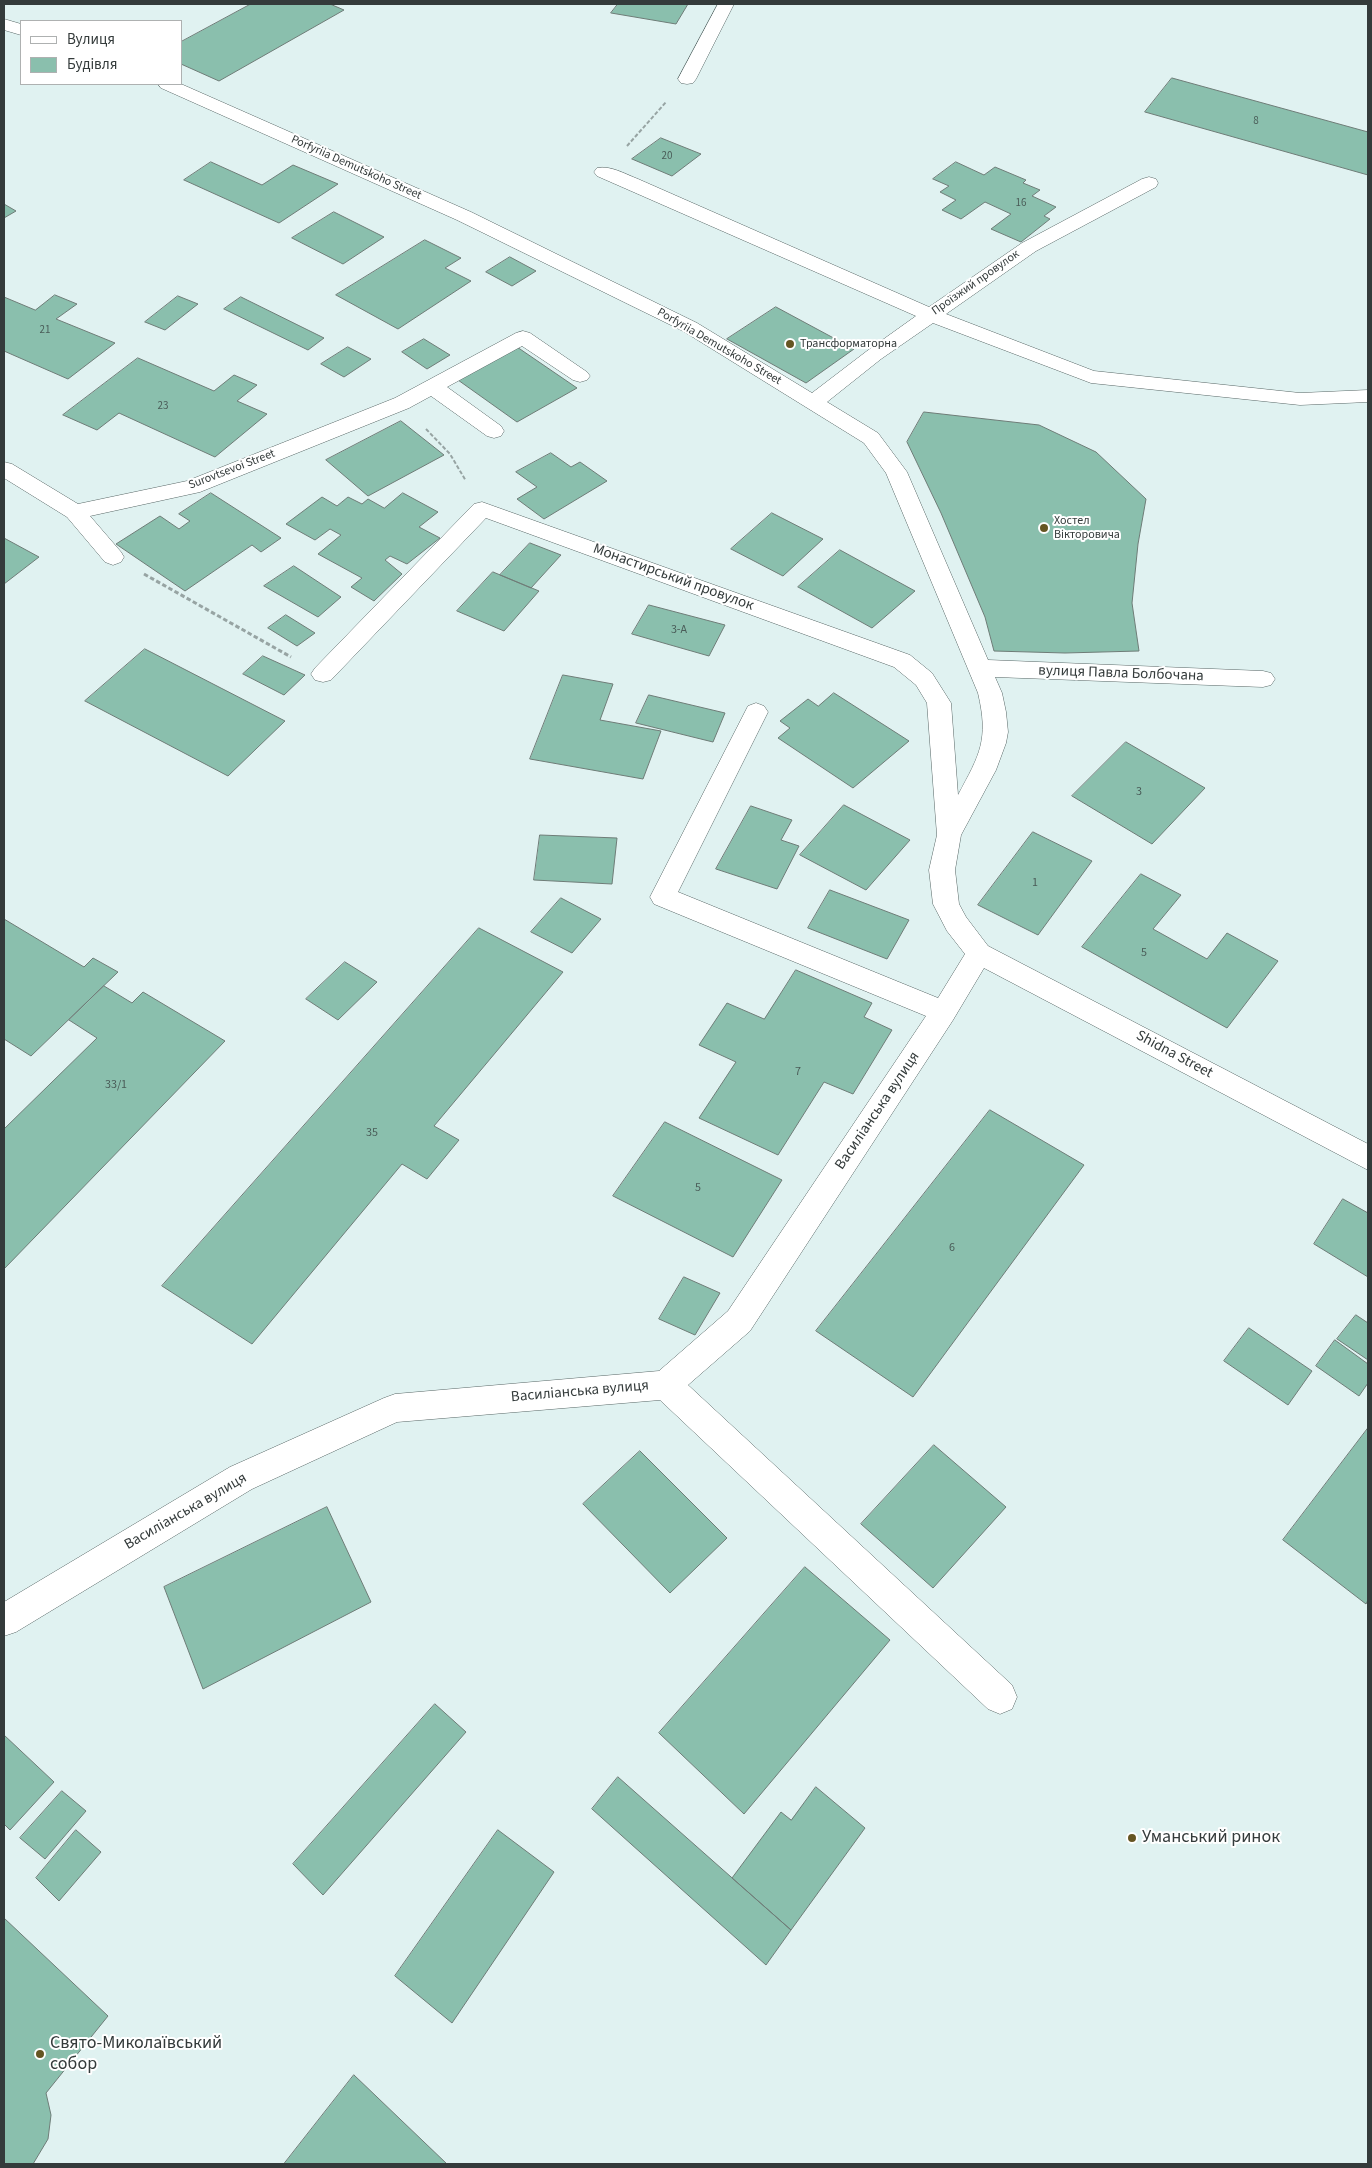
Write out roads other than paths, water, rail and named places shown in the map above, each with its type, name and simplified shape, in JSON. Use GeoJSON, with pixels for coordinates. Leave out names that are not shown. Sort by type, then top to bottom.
{"type":"FeatureCollection","features":[{"type":"Feature","properties":{"kind":"street"},"geometry":{"type":"LineString","coordinates":[[687,79],[726,4]]}},
{"type":"Feature","properties":{"kind":"street"},"geometry":{"type":"LineString","coordinates":[[4,24],[20,30]]}},
{"type":"Feature","properties":{"kind":"street","name":"Porfyriia Demutskoho Street"},"geometry":{"type":"LineString","coordinates":[[168,85],[472,220],[690,327],[871,438],[896,472],[990,693],[995,715],[996,734],[984,768],[948,835]]}},
{"type":"Feature","properties":{"kind":"street"},"geometry":{"type":"LineString","coordinates":[[603,172],[631,182],[930,315],[1091,377],[1300,399],[1368,396]]}},
{"type":"Feature","properties":{"kind":"street","name":"Проїзжий провулок"},"geometry":{"type":"LineString","coordinates":[[814,402],[874,355],[1029,247],[1149,183]]}},
{"type":"Feature","properties":{"kind":"street","name":"Surovtsevoi Street"},"geometry":{"type":"LineString","coordinates":[[75,512],[192,487],[402,403],[523,337],[580,376]]}},
{"type":"Feature","properties":{"kind":"street"},"geometry":{"type":"LineString","coordinates":[[433,387],[494,431]]}},
{"type":"Feature","properties":{"kind":"street"},"geometry":{"type":"LineString","coordinates":[[4,469],[75,512],[113,557]]}},
{"type":"Feature","properties":{"kind":"street","name":"Монастирський провулок"},"geometry":{"type":"LineString","coordinates":[[323,674],[482,508],[902,661],[919,673],[931,686],[939,703],[948,835]]}},
{"type":"Feature","properties":{"kind":"street","name":"вулиця Павла Болбочана"},"geometry":{"type":"LineString","coordinates":[[979,668],[1263,679]]}},
{"type":"Feature","properties":{"kind":"street"},"geometry":{"type":"LineString","coordinates":[[756,712],[663,897],[944,1012]]}},
{"type":"Feature","properties":{"kind":"street"},"geometry":{"type":"LineString","coordinates":[[948,835],[942,870],[946,904],[956,924],[979,952]]}},
{"type":"Feature","properties":{"kind":"street","name":"Василіанська вулиця"},"geometry":{"type":"LineString","coordinates":[[4,1620],[240,1478],[395,1408],[666,1385],[738,1321],[944,1012],[979,952]]}},
{"type":"Feature","properties":{"kind":"street","name":"Shidna Street"},"geometry":{"type":"LineString","coordinates":[[979,952],[1368,1158]]}},
{"type":"Feature","properties":{"kind":"street"},"geometry":{"type":"LineString","coordinates":[[666,1385],[1000,1697]]}},
{"type":"Feature","properties":{"kind":"place","name":"Трансформаторна"},"geometry":{"type":"Point","coordinates":[790,344]}},
{"type":"Feature","properties":{"kind":"place","name":"Хостел Вікторовича"},"geometry":{"type":"Point","coordinates":[1044,528]}},
{"type":"Feature","properties":{"kind":"place","name":"Уманський ринок"},"geometry":{"type":"Point","coordinates":[1132,1838]}},
{"type":"Feature","properties":{"kind":"place","name":"Свято-Миколаївський собор"},"geometry":{"type":"Point","coordinates":[40,2054]}}]}
